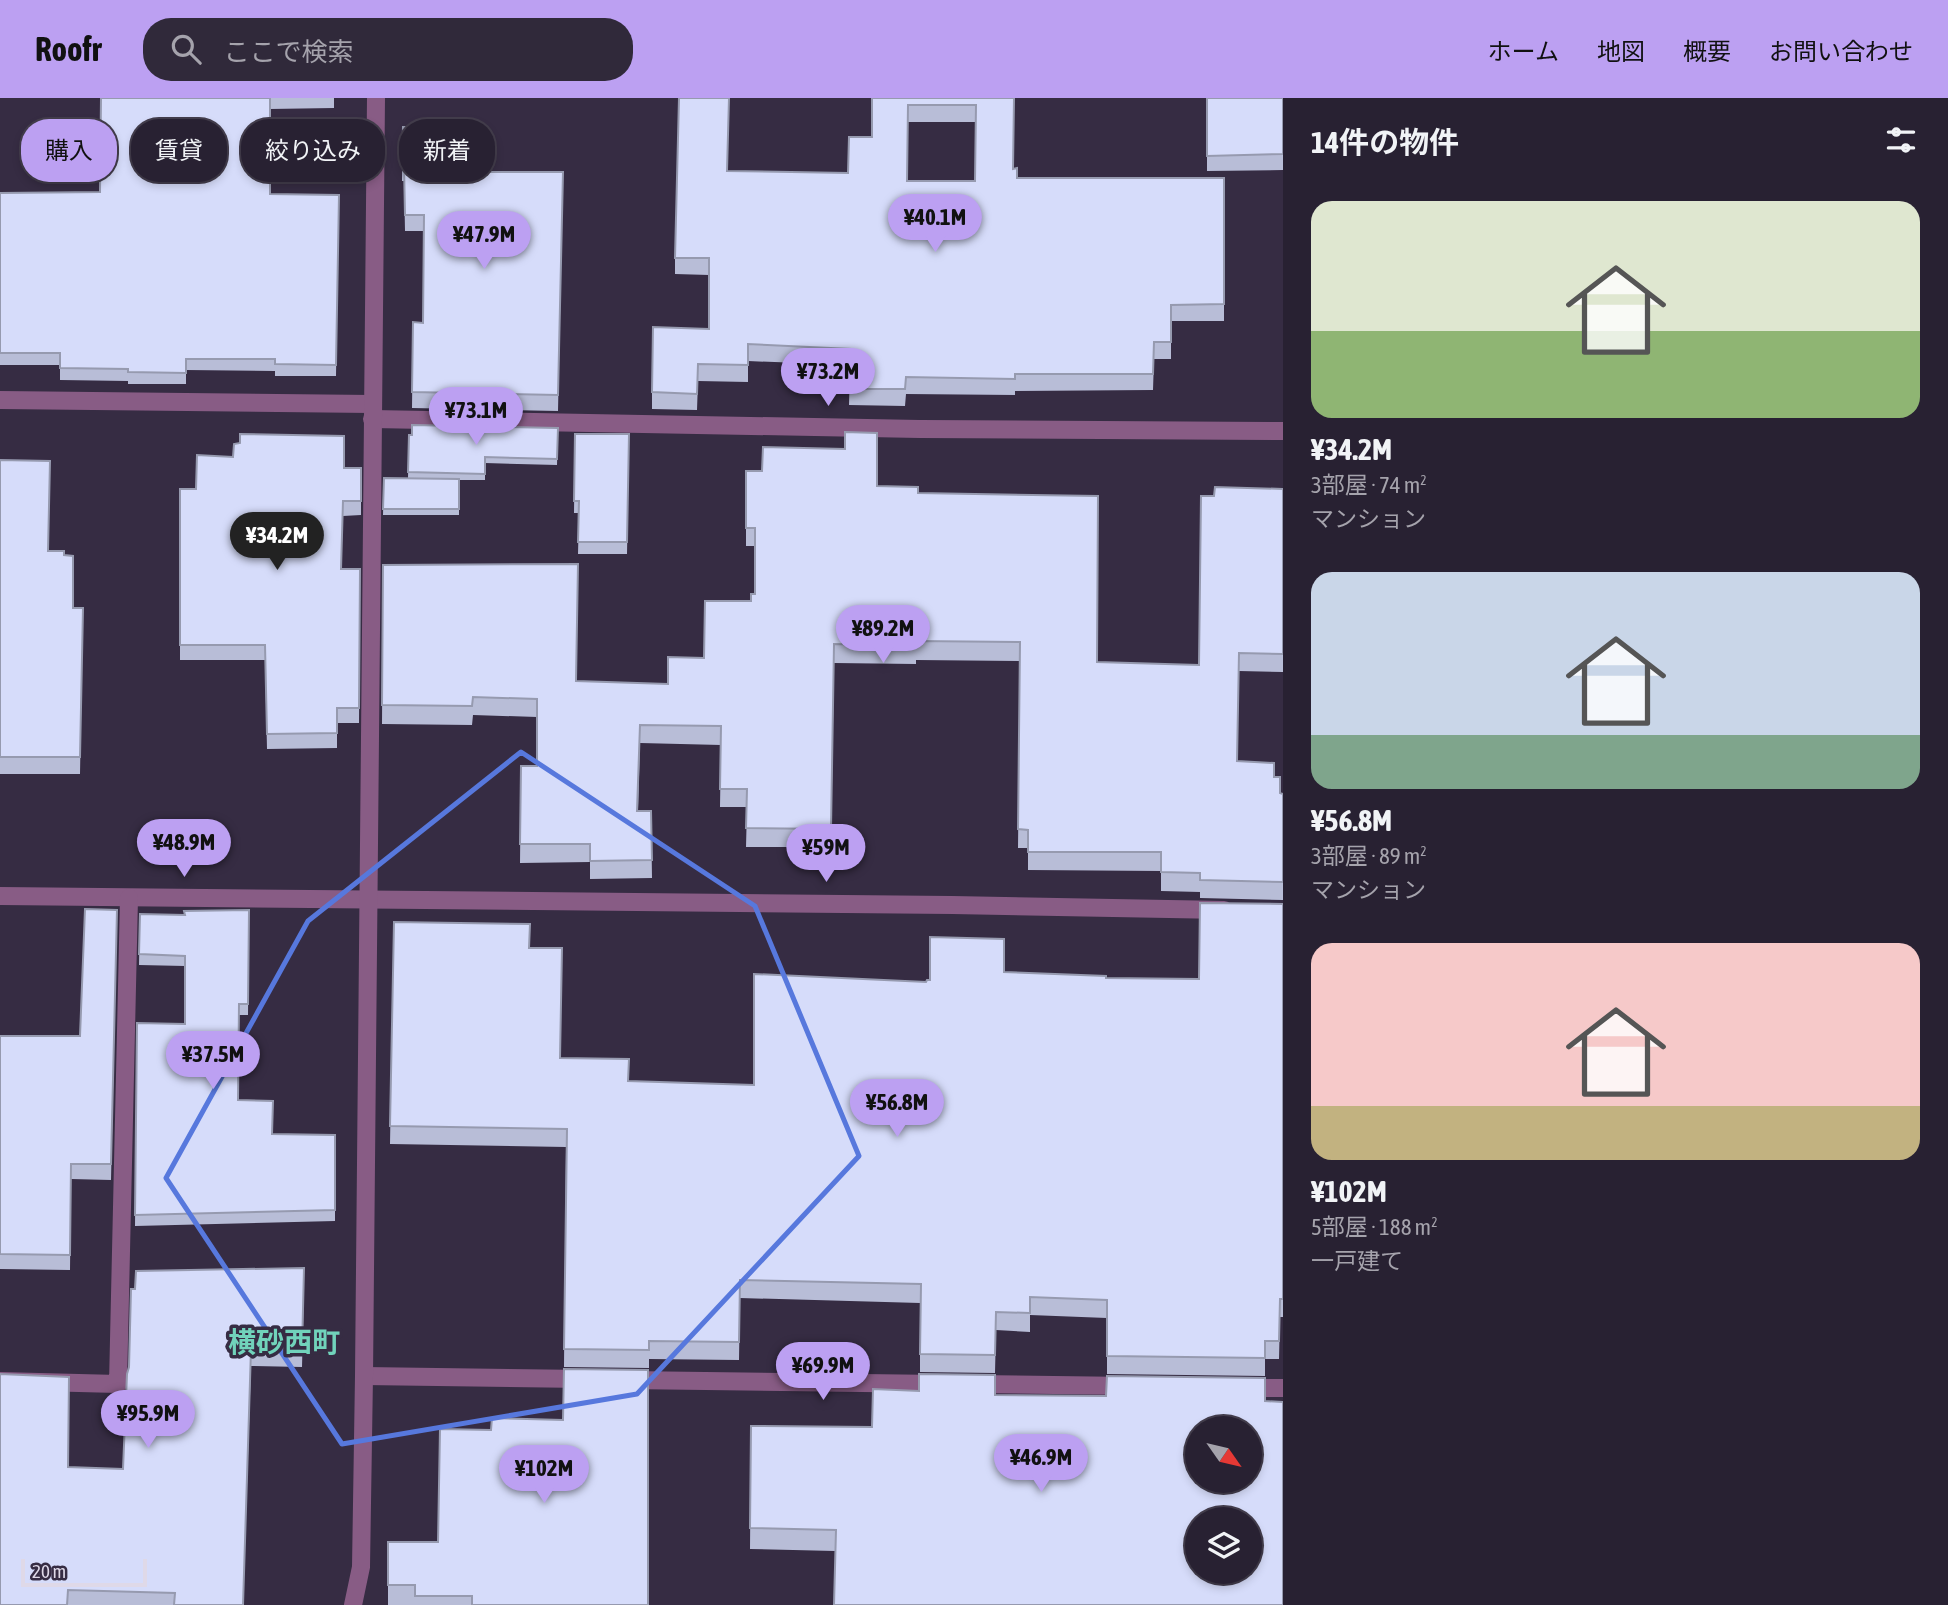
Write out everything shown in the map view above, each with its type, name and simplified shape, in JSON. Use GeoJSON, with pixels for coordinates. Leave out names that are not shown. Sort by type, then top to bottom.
{"type":"FeatureCollection","features":[{"type":"Feature","properties":{"kind":"street"},"geometry":{"type":"LineString","coordinates":[[353,1605],[360,1567],[365,1376],[376,98]]}},
{"type":"Feature","properties":{"kind":"street"},"geometry":{"type":"LineString","coordinates":[[0,400],[907,429],[1283,431]]}},
{"type":"Feature","properties":{"kind":"street"},"geometry":{"type":"LineString","coordinates":[[0,896],[1242,910]]}},
{"type":"Feature","properties":{"kind":"street"},"geometry":{"type":"LineString","coordinates":[[0,1381],[118,1384],[129,898]]}},
{"type":"Feature","properties":{"kind":"street"},"geometry":{"type":"LineString","coordinates":[[365,1376],[1144,1386]]}},
{"type":"Feature","properties":{"kind":"street"},"geometry":{"type":"LineString","coordinates":[[1227,1388],[1283,1388]]}},
{"type":"Feature","properties":{"kind":"highlighted area"},"geometry":{"type":"Polygon","coordinates":[[[521,752],[755,906],[859,1156],[637,1394],[342,1444],[166,1178],[308,921],[521,752]]]}},
{"type":"Feature","properties":{"kind":"building"},"geometry":{"type":"Polygon","coordinates":[[[101,98],[270,98],[270,119],[241,119],[241,182],[270,182],[270,194],[339,195],[336,365],[275,364],[275,359],[186,359],[186,373],[128,372],[128,369],[60,368],[60,353],[0,353],[0,193],[100,192],[100,182],[117,182],[117,119],[101,119],[101,98]]]}},
{"type":"Feature","properties":{"kind":"building"},"geometry":{"type":"Polygon","coordinates":[[[679,98],[729,98],[727,171],[848,173],[849,137],[872,137],[872,98],[1014,98],[1013,169],[1017,168],[1017,178],[1224,178],[1224,304],[1171,305],[1171,342],[1154,342],[1153,374],[1015,374],[1015,379],[906,377],[905,389],[849,389],[851,349],[748,344],[748,365],[698,364],[697,394],[652,392],[653,327],[709,329],[709,258],[675,258],[679,98]],[[908,105],[907,181],[975,181],[976,105],[908,105]]]}},
{"type":"Feature","properties":{"kind":"building"},"geometry":{"type":"Polygon","coordinates":[[[1207,98],[1283,98],[1283,154],[1207,156],[1207,98]]]}},
{"type":"Feature","properties":{"kind":"building"},"geometry":{"type":"Polygon","coordinates":[[[495,172],[563,172],[558,395],[412,392],[413,322],[423,323],[424,215],[405,215],[404,182],[495,182],[495,172]]]}},
{"type":"Feature","properties":{"kind":"building"},"geometry":{"type":"Polygon","coordinates":[[[412,425],[558,428],[557,459],[485,457],[485,474],[408,472],[409,435],[412,435],[412,425]]]}},
{"type":"Feature","properties":{"kind":"building"},"geometry":{"type":"Polygon","coordinates":[[[845,432],[877,433],[877,486],[918,487],[918,493],[1098,496],[1097,662],[1199,665],[1201,496],[1214,496],[1215,487],[1283,489],[1283,654],[1239,653],[1237,761],[1274,763],[1274,777],[1280,777],[1280,793],[1283,794],[1283,882],[1200,880],[1200,873],[1161,872],[1161,852],[1028,852],[1028,830],[1018,829],[1020,642],[916,641],[916,646],[834,644],[831,829],[746,828],[747,789],[720,789],[721,726],[640,725],[637,811],[651,811],[652,860],[590,861],[590,844],[520,844],[521,766],[537,766],[537,699],[473,697],[472,706],[382,705],[383,565],[578,564],[576,681],[668,684],[668,657],[704,658],[705,601],[751,601],[751,594],[755,594],[755,528],[746,528],[746,471],[762,471],[763,447],[845,449],[845,432]]]}},
{"type":"Feature","properties":{"kind":"building"},"geometry":{"type":"Polygon","coordinates":[[[240,434],[344,436],[344,468],[361,468],[361,501],[343,501],[341,569],[360,569],[359,708],[337,708],[337,733],[267,734],[265,645],[180,645],[180,489],[196,489],[197,455],[233,457],[234,444],[240,443],[240,434]]]}},
{"type":"Feature","properties":{"kind":"building"},"geometry":{"type":"Polygon","coordinates":[[[575,434],[629,434],[627,542],[578,542],[579,501],[574,501],[575,434]]]}},
{"type":"Feature","properties":{"kind":"building"},"geometry":{"type":"Polygon","coordinates":[[[0,460],[50,461],[48,551],[64,551],[64,555],[73,556],[73,608],[83,608],[80,757],[0,757],[0,460]]]}},
{"type":"Feature","properties":{"kind":"building"},"geometry":{"type":"Polygon","coordinates":[[[384,478],[459,479],[459,509],[383,509],[384,478]]]}},
{"type":"Feature","properties":{"kind":"building"},"geometry":{"type":"Polygon","coordinates":[[[1200,903],[1283,904],[1283,1299],[1280,1299],[1279,1341],[1265,1341],[1265,1358],[1107,1356],[1107,1300],[1030,1297],[1030,1313],[996,1312],[995,1355],[920,1354],[921,1284],[740,1280],[739,1342],[649,1341],[649,1350],[564,1349],[567,1129],[390,1126],[394,922],[530,924],[529,948],[562,948],[560,1058],[629,1059],[628,1081],[754,1085],[754,974],[926,982],[930,980],[930,937],[1004,939],[1004,972],[1106,978],[1199,979],[1200,903]]]}},
{"type":"Feature","properties":{"kind":"building"},"geometry":{"type":"Polygon","coordinates":[[[85,909],[117,910],[111,1164],[71,1164],[70,1255],[0,1254],[0,1036],[80,1036],[85,909]]]}},
{"type":"Feature","properties":{"kind":"building"},"geometry":{"type":"Polygon","coordinates":[[[249,910],[248,1004],[239,1004],[238,1100],[273,1101],[272,1134],[335,1135],[335,1210],[135,1215],[137,1023],[185,1024],[185,956],[139,954],[140,914],[185,915],[184,911],[249,910]]]}},
{"type":"Feature","properties":{"kind":"building"},"geometry":{"type":"Polygon","coordinates":[[[304,1268],[302,1350],[251,1349],[243,1605],[174,1605],[175,1593],[68,1590],[67,1605],[0,1605],[0,1374],[69,1377],[68,1467],[123,1469],[131,1289],[135,1289],[136,1271],[304,1268]]]}},
{"type":"Feature","properties":{"kind":"building"},"geometry":{"type":"Polygon","coordinates":[[[564,1369],[648,1370],[648,1605],[472,1605],[472,1596],[415,1596],[415,1585],[388,1585],[388,1542],[438,1542],[440,1429],[491,1430],[492,1418],[563,1420],[564,1369]]]}},
{"type":"Feature","properties":{"kind":"building"},"geometry":{"type":"Polygon","coordinates":[[[919,1374],[995,1375],[995,1395],[1106,1396],[1107,1376],[1265,1378],[1265,1401],[1283,1402],[1283,1605],[834,1605],[836,1530],[750,1528],[751,1426],[872,1427],[873,1389],[919,1391],[919,1374]]]}},
{"type":"Feature","properties":{"kind":"district","name":"横砂西町"},"geometry":{"type":"Point","coordinates":[284,1342]}}]}
